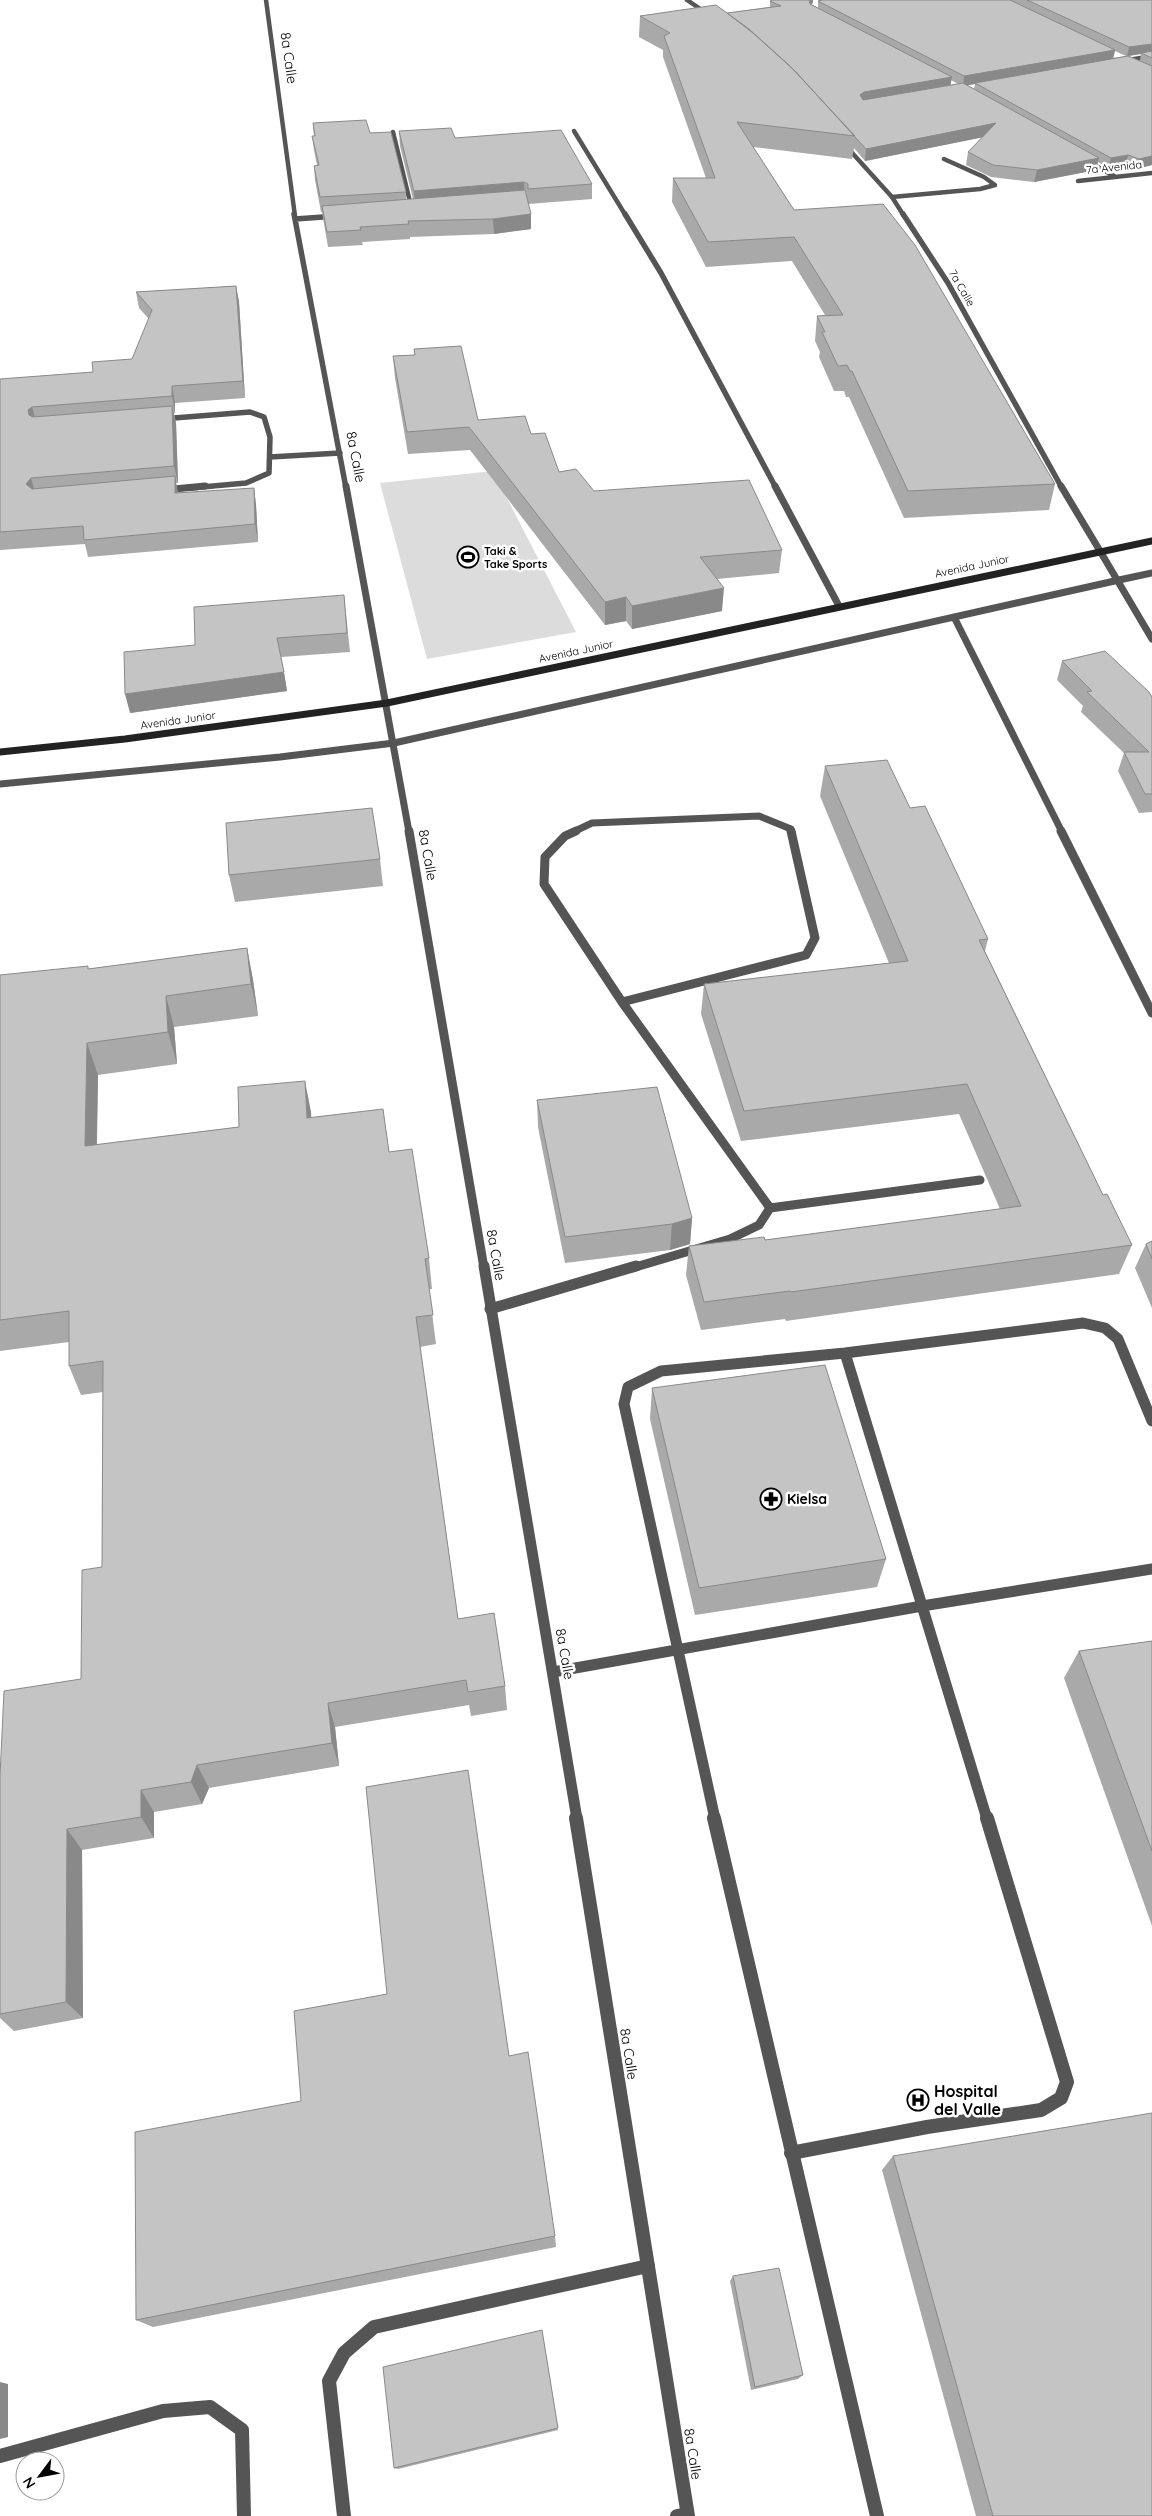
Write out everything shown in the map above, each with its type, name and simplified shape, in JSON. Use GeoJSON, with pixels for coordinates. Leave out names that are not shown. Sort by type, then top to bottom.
{"type":"FeatureCollection","features":[{"type":"Feature","properties":{"kind":"main road","name":"Avenida Junior"},"geometry":{"type":"LineString","coordinates":[[0,752],[134,737],[387,703],[1152,540]]}},
{"type":"Feature","properties":{"kind":"street","name":"8a Calle"},"geometry":{"type":"LineString","coordinates":[[266,0],[295,219],[387,703],[553,1672],[648,2266],[684,2515]]}},
{"type":"Feature","properties":{"kind":"street"},"geometry":{"type":"LineString","coordinates":[[687,0],[715,20]]}},
{"type":"Feature","properties":{"kind":"street"},"geometry":{"type":"LineString","coordinates":[[1118,56],[1135,65]]}},
{"type":"Feature","properties":{"kind":"street"},"geometry":{"type":"LineString","coordinates":[[1116,62],[1152,56]]}},
{"type":"Feature","properties":{"kind":"street"},"geometry":{"type":"LineString","coordinates":[[574,131],[661,273],[839,606]]}},
{"type":"Feature","properties":{"kind":"street"},"geometry":{"type":"LineString","coordinates":[[393,132],[412,210]]}},
{"type":"Feature","properties":{"kind":"street","name":"7a Calle"},"geometry":{"type":"LineString","coordinates":[[840,138],[892,197],[948,283],[1069,501],[1119,580],[1152,639]]}},
{"type":"Feature","properties":{"kind":"street"},"geometry":{"type":"LineString","coordinates":[[1080,157],[1114,176]]}},
{"type":"Feature","properties":{"kind":"street"},"geometry":{"type":"LineString","coordinates":[[892,197],[980,189],[995,185],[984,177],[944,159]]}},
{"type":"Feature","properties":{"kind":"street","name":"7a Avenida"},"geometry":{"type":"LineString","coordinates":[[1078,180],[1152,173]]}},
{"type":"Feature","properties":{"kind":"street"},"geometry":{"type":"LineString","coordinates":[[403,210],[422,209]]}},
{"type":"Feature","properties":{"kind":"street"},"geometry":{"type":"LineString","coordinates":[[295,219],[344,215]]}},
{"type":"Feature","properties":{"kind":"street"},"geometry":{"type":"LineString","coordinates":[[152,420],[250,412],[264,417],[268,427],[270,457],[268,473],[246,483],[160,490]]}},
{"type":"Feature","properties":{"kind":"street"},"geometry":{"type":"LineString","coordinates":[[270,457],[340,453]]}},
{"type":"Feature","properties":{"kind":"street"},"geometry":{"type":"LineString","coordinates":[[0,784],[394,744],[1152,573]]}},
{"type":"Feature","properties":{"kind":"street"},"geometry":{"type":"LineString","coordinates":[[954,617],[1152,1013]]}},
{"type":"Feature","properties":{"kind":"street"},"geometry":{"type":"LineString","coordinates":[[622,1002],[806,955],[815,938],[791,828],[759,816],[592,823],[565,836],[545,857],[544,884],[622,1002],[770,1208]]}},
{"type":"Feature","properties":{"kind":"street"},"geometry":{"type":"LineString","coordinates":[[490,1308],[730,1239],[759,1224],[770,1208],[980,1180]]}},
{"type":"Feature","properties":{"kind":"street"},"geometry":{"type":"LineString","coordinates":[[878,2516],[791,2153],[676,1650],[624,1404],[628,1387],[661,1371],[845,1353],[1083,1323],[1105,1328],[1118,1339],[1152,1421]]}},
{"type":"Feature","properties":{"kind":"street"},"geometry":{"type":"LineString","coordinates":[[791,2153],[928,2127],[1041,2110],[1061,2098],[1067,2082],[845,1353]]}},
{"type":"Feature","properties":{"kind":"street"},"geometry":{"type":"LineString","coordinates":[[553,1672],[922,1606],[1152,1569]]}},
{"type":"Feature","properties":{"kind":"street"},"geometry":{"type":"LineString","coordinates":[[344,2516],[329,2381],[344,2353],[374,2327],[648,2266]]}},
{"type":"Feature","properties":{"kind":"street"},"geometry":{"type":"LineString","coordinates":[[0,2456],[163,2411],[210,2407],[242,2430],[244,2516]]}},
{"type":"Feature","properties":{"kind":"shaded area","name":"Taki & Take Sports"},"geometry":{"type":"Polygon","coordinates":[[[493,471],[576,632],[427,659],[380,483],[493,471]]]}},
{"type":"Feature","properties":{"kind":"building"},"geometry":{"type":"Polygon","coordinates":[[[809,0],[810,4],[952,77],[864,92],[860,95],[863,100],[963,83],[1099,158],[1037,170],[993,165],[968,152],[996,123],[866,149],[795,71],[753,33],[727,13],[781,6],[770,1],[809,0]]]}},
{"type":"Feature","properties":{"kind":"building"},"geometry":{"type":"Polygon","coordinates":[[[1010,0],[1115,50],[964,76],[818,1],[1010,0]]]}},
{"type":"Feature","properties":{"kind":"building"},"geometry":{"type":"Polygon","coordinates":[[[1027,0],[1152,0],[1152,44],[1129,47],[1027,0]]]}},
{"type":"Feature","properties":{"kind":"building"},"geometry":{"type":"Polygon","coordinates":[[[716,5],[749,29],[790,66],[855,136],[737,122],[794,210],[883,204],[915,245],[1055,484],[908,491],[852,371],[850,371],[847,365],[838,366],[822,332],[825,332],[817,316],[843,315],[794,237],[708,242],[673,178],[715,178],[664,36],[670,33],[640,16],[716,5]]]}},
{"type":"Feature","properties":{"kind":"building"},"geometry":{"type":"Polygon","coordinates":[[[1152,51],[1152,58],[1141,53],[1152,51]]]}},
{"type":"Feature","properties":{"kind":"building"},"geometry":{"type":"Polygon","coordinates":[[[1128,56],[1152,66],[1152,156],[1139,159],[1128,155],[1111,158],[975,83],[1128,56]]]}},
{"type":"Feature","properties":{"kind":"building"},"geometry":{"type":"Polygon","coordinates":[[[366,120],[370,133],[391,132],[406,192],[320,197],[314,166],[319,165],[312,136],[315,136],[313,123],[366,120]]]}},
{"type":"Feature","properties":{"kind":"building"},"geometry":{"type":"Polygon","coordinates":[[[451,128],[455,138],[561,130],[592,184],[528,189],[528,184],[524,182],[414,191],[399,131],[451,128]]]}},
{"type":"Feature","properties":{"kind":"building"},"geometry":{"type":"Polygon","coordinates":[[[525,190],[531,214],[493,219],[408,221],[409,224],[360,227],[361,230],[327,232],[322,206],[525,190]]]}},
{"type":"Feature","properties":{"kind":"building"},"geometry":{"type":"Polygon","coordinates":[[[236,286],[243,381],[172,386],[172,396],[32,407],[28,410],[29,415],[33,417],[172,406],[174,466],[31,478],[26,484],[32,489],[175,476],[175,493],[254,488],[255,524],[84,540],[83,526],[0,532],[0,379],[93,372],[92,362],[132,359],[152,310],[136,292],[236,286]]]}},
{"type":"Feature","properties":{"kind":"building"},"geometry":{"type":"Polygon","coordinates":[[[461,346],[478,420],[525,416],[531,434],[545,433],[559,472],[576,469],[594,491],[749,480],[782,550],[700,557],[724,588],[632,606],[626,597],[605,602],[469,427],[407,432],[393,356],[415,355],[414,349],[461,346]]]}},
{"type":"Feature","properties":{"kind":"building"},"geometry":{"type":"Polygon","coordinates":[[[344,595],[347,633],[277,638],[284,672],[125,694],[124,652],[195,645],[194,607],[344,595]]]}},
{"type":"Feature","properties":{"kind":"building"},"geometry":{"type":"Polygon","coordinates":[[[1105,651],[1152,697],[1152,794],[1145,794],[1124,752],[1149,752],[1087,692],[1092,691],[1062,661],[1105,651]]]}},
{"type":"Feature","properties":{"kind":"building"},"geometry":{"type":"Polygon","coordinates":[[[887,760],[910,808],[925,806],[988,939],[979,940],[1103,1195],[1107,1194],[1132,1245],[791,1292],[704,1302],[689,1246],[764,1237],[765,1240],[1021,1206],[967,1084],[744,1111],[704,984],[908,961],[825,766],[887,760]]]}},
{"type":"Feature","properties":{"kind":"building"},"geometry":{"type":"Polygon","coordinates":[[[372,808],[380,859],[229,875],[226,823],[372,808]]]}},
{"type":"Feature","properties":{"kind":"building"},"geometry":{"type":"Polygon","coordinates":[[[247,948],[251,984],[166,996],[168,1032],[87,1043],[85,1146],[239,1127],[238,1087],[305,1081],[307,1118],[383,1109],[389,1152],[412,1149],[429,1258],[425,1259],[433,1315],[416,1317],[458,1619],[494,1613],[505,1686],[468,1692],[466,1680],[328,1703],[332,1743],[197,1765],[191,1782],[141,1790],[141,1817],[67,1829],[66,2002],[0,2014],[0,1776],[4,1691],[81,1679],[82,1570],[102,1567],[103,1361],[69,1366],[69,1311],[0,1320],[0,975],[88,966],[88,969],[247,948]]]}},
{"type":"Feature","properties":{"kind":"building"},"geometry":{"type":"Polygon","coordinates":[[[657,1087],[692,1218],[672,1224],[565,1237],[537,1100],[657,1087]]]}},
{"type":"Feature","properties":{"kind":"building"},"geometry":{"type":"Polygon","coordinates":[[[1152,1241],[1152,1259],[1146,1244],[1152,1241]]]}},
{"type":"Feature","properties":{"kind":"building"},"geometry":{"type":"Polygon","coordinates":[[[825,1365],[886,1559],[699,1588],[652,1388],[825,1365]]]}},
{"type":"Feature","properties":{"kind":"building"},"geometry":{"type":"Polygon","coordinates":[[[1152,1641],[1152,1851],[1079,1651],[1152,1641]]]}},
{"type":"Feature","properties":{"kind":"building"},"geometry":{"type":"Polygon","coordinates":[[[468,1770],[509,2056],[528,2052],[555,2236],[136,2320],[135,2132],[301,2101],[294,2011],[387,1994],[366,1787],[468,1770]]]}},
{"type":"Feature","properties":{"kind":"building"},"geometry":{"type":"Polygon","coordinates":[[[1152,2113],[1152,2516],[993,2516],[893,2156],[1152,2113]]]}},
{"type":"Feature","properties":{"kind":"building"},"geometry":{"type":"Polygon","coordinates":[[[779,2268],[803,2375],[755,2387],[733,2276],[779,2268]]]}},
{"type":"Feature","properties":{"kind":"building"},"geometry":{"type":"Polygon","coordinates":[[[542,2330],[558,2428],[394,2468],[383,2367],[542,2330]]]}},
{"type":"Feature","properties":{"kind":"place","name":"Taki & Take Sports"},"geometry":{"type":"Point","coordinates":[468,557]}},
{"type":"Feature","properties":{"kind":"place","name":"Kielsa"},"geometry":{"type":"Point","coordinates":[771,1499]}},
{"type":"Feature","properties":{"kind":"place","name":"Hospital del Valle"},"geometry":{"type":"Point","coordinates":[918,2100]}}]}
